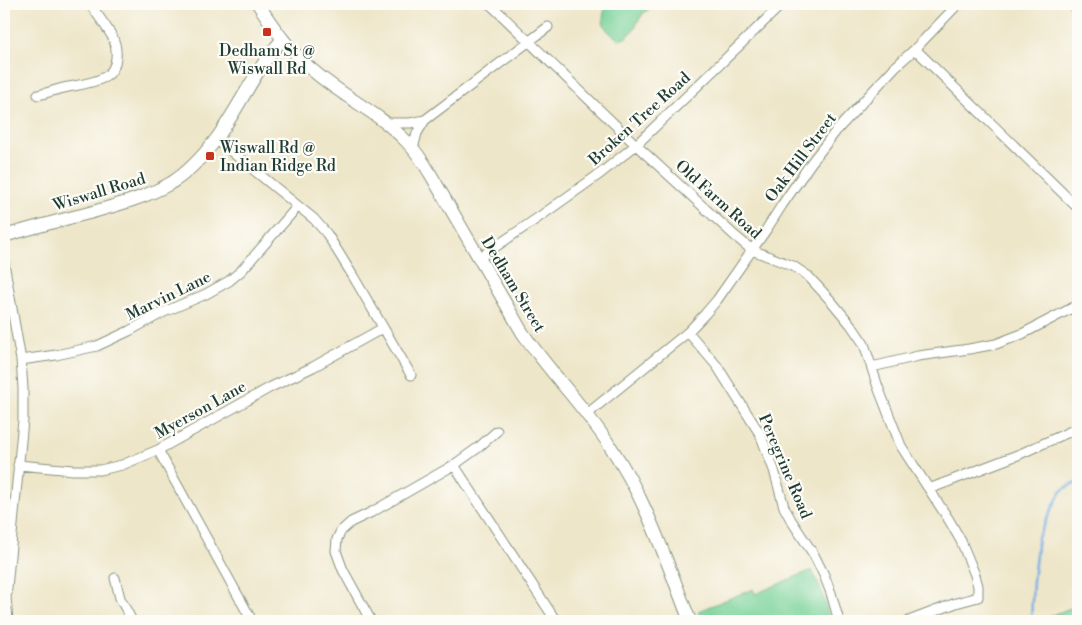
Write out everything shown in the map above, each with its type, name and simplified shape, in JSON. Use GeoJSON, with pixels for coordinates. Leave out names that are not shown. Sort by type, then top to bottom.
{"type":"FeatureCollection","features":[{"type":"Feature","properties":{"kind":"street"},"geometry":{"type":"LineString","coordinates":[[38,95],[101,79],[106,77],[112,70],[116,58],[116,47],[112,37],[90,4]]}},
{"type":"Feature","properties":{"kind":"street","name":"Dedham Street"},"geometry":{"type":"LineString","coordinates":[[258,4],[282,40],[298,57],[318,75],[386,123],[413,148],[431,175],[530,343],[587,414],[613,450],[640,498],[690,621]]}},
{"type":"Feature","properties":{"kind":"street","name":"Old Farm Road"},"geometry":{"type":"LineString","coordinates":[[490,4],[735,236],[752,250],[793,266],[808,276],[832,302],[864,344],[900,446],[958,536],[972,565],[977,581],[978,597],[956,603],[909,621]]}},
{"type":"Feature","properties":{"kind":"street","name":"Broken Tree Road"},"geometry":{"type":"LineString","coordinates":[[479,258],[542,216],[601,173],[636,144],[782,4]]}},
{"type":"Feature","properties":{"kind":"street","name":"Oak Hill Street"},"geometry":{"type":"LineString","coordinates":[[587,414],[688,332],[717,300],[786,198],[836,131],[895,67],[958,4]]}},
{"type":"Feature","properties":{"kind":"street"},"geometry":{"type":"LineString","coordinates":[[1071,4],[1078,10]]}},
{"type":"Feature","properties":{"kind":"street"},"geometry":{"type":"LineString","coordinates":[[413,148],[417,133],[425,120],[548,27]]}},
{"type":"Feature","properties":{"kind":"street","name":"Wiswall Road"},"geometry":{"type":"LineString","coordinates":[[4,236],[132,201],[170,183],[197,161],[216,139],[268,58],[282,40]]}},
{"type":"Feature","properties":{"kind":"street"},"geometry":{"type":"LineString","coordinates":[[915,49],[1078,208]]}},
{"type":"Feature","properties":{"kind":"street"},"geometry":{"type":"LineString","coordinates":[[386,123],[410,123],[425,120]]}},
{"type":"Feature","properties":{"kind":"street"},"geometry":{"type":"LineString","coordinates":[[216,139],[314,219],[327,234],[411,375]]}},
{"type":"Feature","properties":{"kind":"street","name":"Marvin Lane"},"geometry":{"type":"LineString","coordinates":[[20,360],[56,355],[97,346],[164,312],[206,294],[229,281],[241,271],[298,206]]}},
{"type":"Feature","properties":{"kind":"street"},"geometry":{"type":"LineString","coordinates":[[4,263],[23,388],[23,420],[6,561],[8,621]]}},
{"type":"Feature","properties":{"kind":"street"},"geometry":{"type":"LineString","coordinates":[[872,367],[918,356],[996,344],[1022,334],[1078,305]]}},
{"type":"Feature","properties":{"kind":"street","name":"Myerson Lane"},"geometry":{"type":"LineString","coordinates":[[18,466],[100,470],[122,465],[158,450],[270,387],[312,367],[383,328]]}},
{"type":"Feature","properties":{"kind":"street","name":"Peregrine Road"},"geometry":{"type":"LineString","coordinates":[[688,332],[717,366],[760,434],[774,470],[784,507],[819,565],[828,584],[839,621]]}},
{"type":"Feature","properties":{"kind":"street"},"geometry":{"type":"LineString","coordinates":[[929,489],[1020,454],[1078,428]]}},
{"type":"Feature","properties":{"kind":"street"},"geometry":{"type":"LineString","coordinates":[[371,621],[343,570],[336,550],[337,539],[341,531],[351,522],[454,465],[497,431]]}},
{"type":"Feature","properties":{"kind":"street"},"geometry":{"type":"LineString","coordinates":[[158,450],[252,621]]}},
{"type":"Feature","properties":{"kind":"street"},"geometry":{"type":"LineString","coordinates":[[454,465],[556,621]]}},
{"type":"Feature","properties":{"kind":"street"},"geometry":{"type":"LineString","coordinates":[[115,578],[120,598],[132,621]]}},
{"type":"Feature","properties":{"kind":"green space"},"geometry":{"type":"Polygon","coordinates":[[[607,4],[667,4],[662,7],[651,8],[645,12],[630,34],[620,40],[606,29],[604,25],[603,16],[607,4]]]}},
{"type":"Feature","properties":{"kind":"green space"},"geometry":{"type":"Polygon","coordinates":[[[812,570],[822,592],[830,621],[702,621],[698,611],[753,589],[755,594],[812,570]]]}},
{"type":"Feature","properties":{"kind":"green space"},"geometry":{"type":"Polygon","coordinates":[[[1078,605],[1078,621],[1038,621],[1078,605]]]}},
{"type":"Feature","properties":{"kind":"waterway"},"geometry":{"type":"LineString","coordinates":[[1031,621],[1038,537],[1061,491],[1072,484],[1078,483]]}},
{"type":"Feature","properties":{"kind":"place","name":"Dedham St @ Wiswall Rd"},"geometry":{"type":"Point","coordinates":[267,32]}},
{"type":"Feature","properties":{"kind":"place","name":"Wiswall Rd @ Indian Ridge Rd"},"geometry":{"type":"Point","coordinates":[210,156]}}]}
